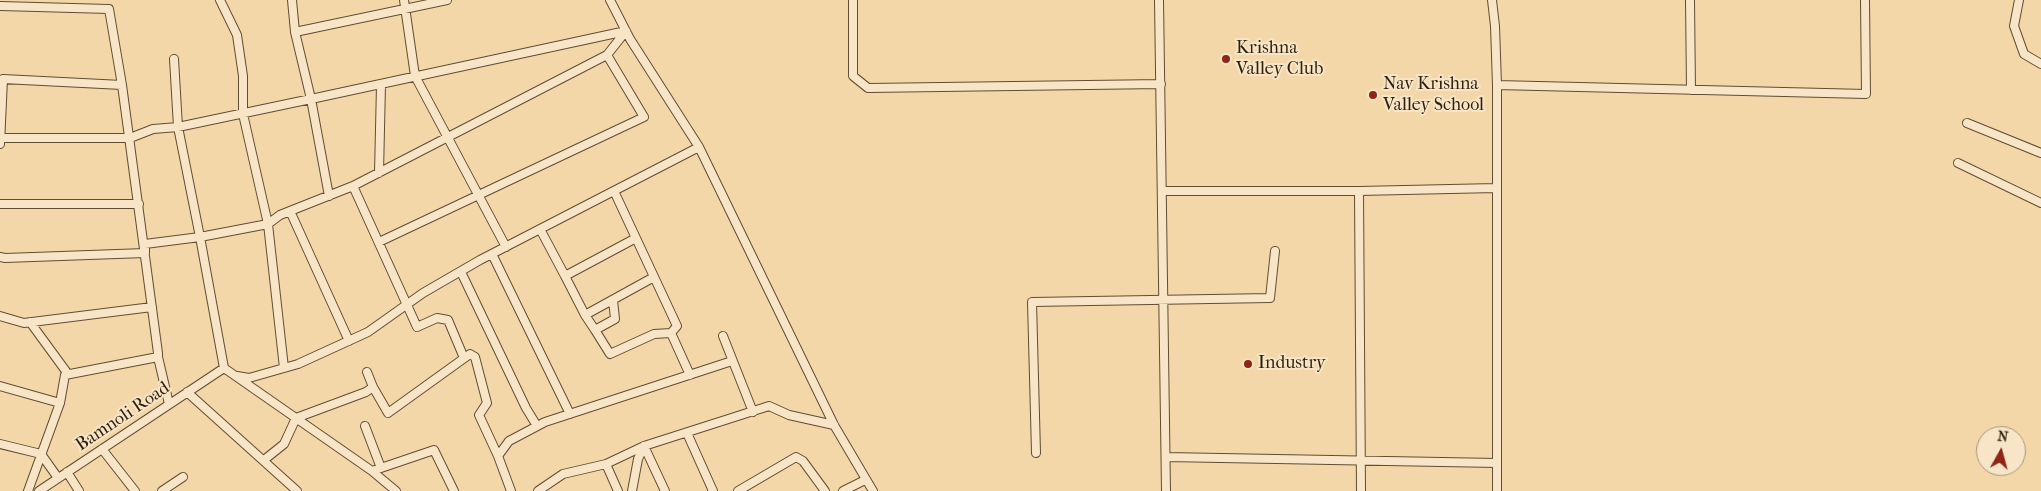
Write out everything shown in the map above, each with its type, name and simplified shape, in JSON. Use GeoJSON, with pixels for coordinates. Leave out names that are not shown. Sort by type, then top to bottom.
{"type":"FeatureCollection","features":[{"type":"Feature","properties":{"kind":"street"},"geometry":{"type":"LineString","coordinates":[[108,0],[130,138],[158,357],[169,404]]}},
{"type":"Feature","properties":{"kind":"street"},"geometry":{"type":"LineString","coordinates":[[220,0],[237,35],[243,76],[243,114],[268,224],[284,368]]}},
{"type":"Feature","properties":{"kind":"street"},"geometry":{"type":"LineString","coordinates":[[292,0],[295,32],[311,99],[329,196]]}},
{"type":"Feature","properties":{"kind":"street"},"geometry":{"type":"LineString","coordinates":[[404,0],[415,76],[506,247]]}},
{"type":"Feature","properties":{"kind":"street"},"geometry":{"type":"LineString","coordinates":[[295,32],[447,0]]}},
{"type":"Feature","properties":{"kind":"street"},"geometry":{"type":"LineString","coordinates":[[610,0],[626,31],[699,147],[834,425],[873,491]]}},
{"type":"Feature","properties":{"kind":"street"},"geometry":{"type":"LineString","coordinates":[[853,0],[853,76],[868,88],[1161,84]]}},
{"type":"Feature","properties":{"kind":"street"},"geometry":{"type":"LineString","coordinates":[[1159,0],[1166,491]]}},
{"type":"Feature","properties":{"kind":"street"},"geometry":{"type":"LineString","coordinates":[[1492,0],[1497,85],[1497,491]]}},
{"type":"Feature","properties":{"kind":"street"},"geometry":{"type":"LineString","coordinates":[[1690,0],[1691,90]]}},
{"type":"Feature","properties":{"kind":"street"},"geometry":{"type":"LineString","coordinates":[[1497,85],[1866,94],[1865,0]]}},
{"type":"Feature","properties":{"kind":"street"},"geometry":{"type":"LineString","coordinates":[[2019,0],[2014,26],[2024,54],[2041,64]]}},
{"type":"Feature","properties":{"kind":"street"},"geometry":{"type":"LineString","coordinates":[[0,6],[109,9]]}},
{"type":"Feature","properties":{"kind":"street"},"geometry":{"type":"LineString","coordinates":[[145,253],[144,244],[200,237],[268,224],[280,215],[354,186],[608,55],[626,31]]}},
{"type":"Feature","properties":{"kind":"street"},"geometry":{"type":"LineString","coordinates":[[0,138],[130,138],[153,129],[178,128],[626,31]]}},
{"type":"Feature","properties":{"kind":"street"},"geometry":{"type":"LineString","coordinates":[[379,242],[644,116],[608,55]]}},
{"type":"Feature","properties":{"kind":"street"},"geometry":{"type":"LineString","coordinates":[[174,60],[178,128],[224,368],[372,471],[396,491]]}},
{"type":"Feature","properties":{"kind":"street"},"geometry":{"type":"LineString","coordinates":[[0,144],[1,79],[122,85]]}},
{"type":"Feature","properties":{"kind":"street"},"geometry":{"type":"LineString","coordinates":[[380,173],[381,85]]}},
{"type":"Feature","properties":{"kind":"street"},"geometry":{"type":"LineString","coordinates":[[1967,123],[2041,153]]}},
{"type":"Feature","properties":{"kind":"street"},"geometry":{"type":"LineString","coordinates":[[235,376],[249,378],[298,364],[368,332],[423,293],[492,254],[699,147]]}},
{"type":"Feature","properties":{"kind":"street"},"geometry":{"type":"LineString","coordinates":[[1958,163],[2041,203]]}},
{"type":"Feature","properties":{"kind":"street"},"geometry":{"type":"LineString","coordinates":[[354,186],[417,327],[437,318],[448,320],[464,358]]}},
{"type":"Feature","properties":{"kind":"street"},"geometry":{"type":"LineString","coordinates":[[1163,191],[1360,191],[1496,188]]}},
{"type":"Feature","properties":{"kind":"street"},"geometry":{"type":"LineString","coordinates":[[540,229],[585,315],[610,354],[654,334],[671,333],[677,326],[614,191]]}},
{"type":"Feature","properties":{"kind":"street"},"geometry":{"type":"LineString","coordinates":[[1360,191],[1361,491]]}},
{"type":"Feature","properties":{"kind":"street"},"geometry":{"type":"LineString","coordinates":[[0,204],[138,204]]}},
{"type":"Feature","properties":{"kind":"street"},"geometry":{"type":"LineString","coordinates":[[290,211],[349,340]]}},
{"type":"Feature","properties":{"kind":"street"},"geometry":{"type":"LineString","coordinates":[[565,276],[636,238]]}},
{"type":"Feature","properties":{"kind":"street"},"geometry":{"type":"LineString","coordinates":[[1036,453],[1032,302],[1270,298],[1275,251]]}},
{"type":"Feature","properties":{"kind":"street"},"geometry":{"type":"LineString","coordinates":[[0,257],[145,253]]}},
{"type":"Feature","properties":{"kind":"street"},"geometry":{"type":"LineString","coordinates":[[492,254],[570,414]]}},
{"type":"Feature","properties":{"kind":"street"},"geometry":{"type":"LineString","coordinates":[[461,272],[526,408],[537,426]]}},
{"type":"Feature","properties":{"kind":"street"},"geometry":{"type":"LineString","coordinates":[[585,315],[654,277]]}},
{"type":"Feature","properties":{"kind":"street"},"geometry":{"type":"LineString","coordinates":[[595,330],[616,319],[613,300]]}},
{"type":"Feature","properties":{"kind":"street"},"geometry":{"type":"LineString","coordinates":[[0,316],[24,323],[152,307]]}},
{"type":"Feature","properties":{"kind":"street"},"geometry":{"type":"LineString","coordinates":[[30,322],[68,374]]}},
{"type":"Feature","properties":{"kind":"street"},"geometry":{"type":"LineString","coordinates":[[671,333],[690,375]]}},
{"type":"Feature","properties":{"kind":"street"},"geometry":{"type":"LineString","coordinates":[[722,336],[752,412]]}},
{"type":"Feature","properties":{"kind":"street"},"geometry":{"type":"LineString","coordinates":[[367,372],[388,413],[470,354],[475,357],[487,404],[479,415],[498,456],[511,491]]}},
{"type":"Feature","properties":{"kind":"street"},"geometry":{"type":"LineString","coordinates":[[28,491],[60,403],[65,375],[158,357]]}},
{"type":"Feature","properties":{"kind":"street"},"geometry":{"type":"LineString","coordinates":[[498,456],[509,441],[537,426],[732,361]]}},
{"type":"Feature","properties":{"kind":"street","name":"Bamnoli Road"},"geometry":{"type":"LineString","coordinates":[[39,491],[224,368]]}},
{"type":"Feature","properties":{"kind":"street"},"geometry":{"type":"LineString","coordinates":[[0,386],[60,403]]}},
{"type":"Feature","properties":{"kind":"street"},"geometry":{"type":"LineString","coordinates":[[264,460],[284,444],[296,418],[366,392],[373,387]]}},
{"type":"Feature","properties":{"kind":"street"},"geometry":{"type":"LineString","coordinates":[[186,392],[297,491]]}},
{"type":"Feature","properties":{"kind":"street"},"geometry":{"type":"LineString","coordinates":[[538,491],[563,474],[606,464],[644,446],[769,406],[789,414],[834,425]]}},
{"type":"Feature","properties":{"kind":"street"},"geometry":{"type":"LineString","coordinates":[[365,426],[381,468]]}},
{"type":"Feature","properties":{"kind":"street"},"geometry":{"type":"LineString","coordinates":[[688,433],[713,491]]}},
{"type":"Feature","properties":{"kind":"street"},"geometry":{"type":"LineString","coordinates":[[0,444],[42,454],[58,478]]}},
{"type":"Feature","properties":{"kind":"street"},"geometry":{"type":"LineString","coordinates":[[632,491],[638,459],[644,446]]}},
{"type":"Feature","properties":{"kind":"street"},"geometry":{"type":"LineString","coordinates":[[644,446],[665,491]]}},
{"type":"Feature","properties":{"kind":"street"},"geometry":{"type":"LineString","coordinates":[[102,449],[135,491]]}},
{"type":"Feature","properties":{"kind":"street"},"geometry":{"type":"LineString","coordinates":[[372,471],[434,450],[454,491]]}},
{"type":"Feature","properties":{"kind":"street"},"geometry":{"type":"LineString","coordinates":[[738,491],[796,457],[803,461],[825,491]]}},
{"type":"Feature","properties":{"kind":"street"},"geometry":{"type":"LineString","coordinates":[[1166,457],[1497,463]]}},
{"type":"Feature","properties":{"kind":"street"},"geometry":{"type":"LineString","coordinates":[[606,464],[618,491]]}},
{"type":"Feature","properties":{"kind":"street"},"geometry":{"type":"LineString","coordinates":[[67,472],[79,491]]}},
{"type":"Feature","properties":{"kind":"street"},"geometry":{"type":"LineString","coordinates":[[162,491],[183,477]]}},
{"type":"Feature","properties":{"kind":"street"},"geometry":{"type":"LineString","coordinates":[[844,491],[865,480]]}},
{"type":"Feature","properties":{"kind":"place","name":"Krishna Valley Club"},"geometry":{"type":"Point","coordinates":[1226,59]}},
{"type":"Feature","properties":{"kind":"place","name":"Nav Krishna Valley School"},"geometry":{"type":"Point","coordinates":[1373,95]}},
{"type":"Feature","properties":{"kind":"place","name":"Industry"},"geometry":{"type":"Point","coordinates":[1248,364]}}]}
